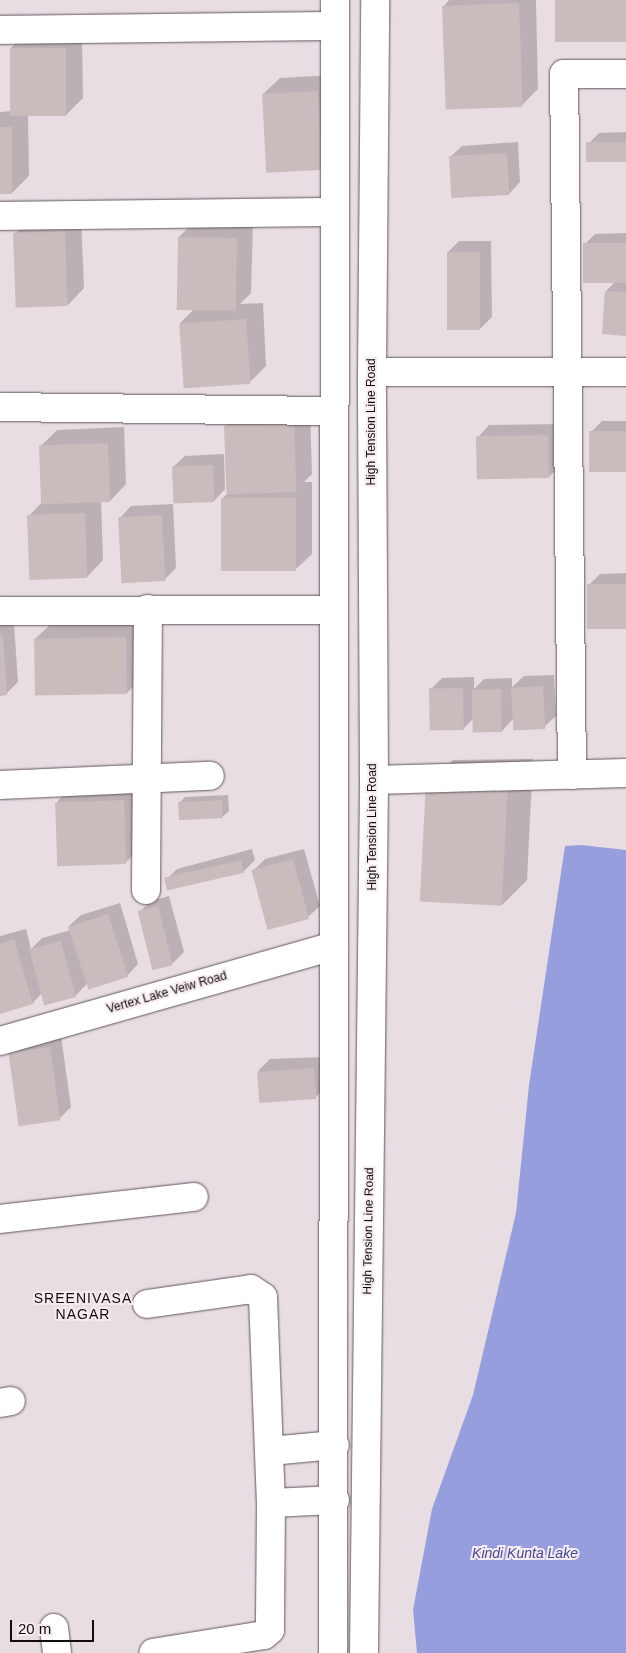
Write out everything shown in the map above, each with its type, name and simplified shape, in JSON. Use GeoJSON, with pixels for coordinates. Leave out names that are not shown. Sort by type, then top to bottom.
{"type":"FeatureCollection","features":[{"type":"Feature","properties":{"kind":"street","name":"High Tension Line Road"},"geometry":{"type":"LineString","coordinates":[[364,1653],[374,780],[372,372],[375,0]]}},
{"type":"Feature","properties":{"kind":"street"},"geometry":{"type":"LineString","coordinates":[[0,30],[334,13],[332,212],[336,1500],[334,1653]]}},
{"type":"Feature","properties":{"kind":"street"},"geometry":{"type":"LineString","coordinates":[[572,775],[564,74],[626,74]]}},
{"type":"Feature","properties":{"kind":"street"},"geometry":{"type":"LineString","coordinates":[[0,216],[332,212]]}},
{"type":"Feature","properties":{"kind":"street"},"geometry":{"type":"LineString","coordinates":[[372,372],[626,372]]}},
{"type":"Feature","properties":{"kind":"street"},"geometry":{"type":"LineString","coordinates":[[0,407],[333,411]]}},
{"type":"Feature","properties":{"kind":"street"},"geometry":{"type":"LineString","coordinates":[[0,611],[148,609],[333,610]]}},
{"type":"Feature","properties":{"kind":"street"},"geometry":{"type":"LineString","coordinates":[[146,890],[148,609]]}},
{"type":"Feature","properties":{"kind":"street"},"geometry":{"type":"LineString","coordinates":[[374,780],[626,773]]}},
{"type":"Feature","properties":{"kind":"street"},"geometry":{"type":"LineString","coordinates":[[0,785],[210,776]]}},
{"type":"Feature","properties":{"kind":"street","name":"Vertex Lake Veiw Road"},"geometry":{"type":"LineString","coordinates":[[0,1041],[334,946]]}},
{"type":"Feature","properties":{"kind":"street"},"geometry":{"type":"LineString","coordinates":[[0,1219],[194,1197]]}},
{"type":"Feature","properties":{"kind":"street"},"geometry":{"type":"LineString","coordinates":[[147,1304],[251,1289],[263,1297],[271,1503],[270,1630],[264,1635],[153,1653]]}},
{"type":"Feature","properties":{"kind":"street"},"geometry":{"type":"LineString","coordinates":[[270,1451],[335,1445]]}},
{"type":"Feature","properties":{"kind":"street"},"geometry":{"type":"LineString","coordinates":[[271,1503],[336,1500]]}},
{"type":"Feature","properties":{"kind":"water","name":"Kindi Kunta Lake"},"geometry":{"type":"Polygon","coordinates":[[[581,845],[626,850],[626,1653],[417,1653],[413,1610],[432,1509],[473,1395],[516,1213],[529,1085],[565,846],[581,845]]]}},
{"type":"Feature","properties":{"kind":"building"},"geometry":{"type":"Polygon","coordinates":[[[555,0],[626,0],[626,42],[555,42],[555,0]]]}},
{"type":"Feature","properties":{"kind":"building"},"geometry":{"type":"Polygon","coordinates":[[[519,3],[523,107],[446,110],[442,6],[519,3]]]}},
{"type":"Feature","properties":{"kind":"building"},"geometry":{"type":"Polygon","coordinates":[[[10,48],[66,48],[66,116],[10,116],[10,48]]]}},
{"type":"Feature","properties":{"kind":"building"},"geometry":{"type":"Polygon","coordinates":[[[318,91],[322,170],[266,173],[262,94],[318,91]]]}},
{"type":"Feature","properties":{"kind":"building"},"geometry":{"type":"Polygon","coordinates":[[[0,127],[12,127],[12,194],[0,194],[0,127]]]}},
{"type":"Feature","properties":{"kind":"building"},"geometry":{"type":"Polygon","coordinates":[[[586,142],[626,142],[626,162],[586,162],[586,142]]]}},
{"type":"Feature","properties":{"kind":"building"},"geometry":{"type":"Polygon","coordinates":[[[507,153],[509,195],[451,198],[449,156],[507,153]]]}},
{"type":"Feature","properties":{"kind":"building"},"geometry":{"type":"Polygon","coordinates":[[[65,231],[68,306],[16,308],[13,233],[65,231]]]}},
{"type":"Feature","properties":{"kind":"building"},"geometry":{"type":"Polygon","coordinates":[[[178,237],[237,238],[236,311],[177,310],[178,237]]]}},
{"type":"Feature","properties":{"kind":"building"},"geometry":{"type":"Polygon","coordinates":[[[583,243],[626,243],[626,283],[583,283],[583,243]]]}},
{"type":"Feature","properties":{"kind":"building"},"geometry":{"type":"Polygon","coordinates":[[[447,252],[480,252],[480,330],[447,330],[447,252]]]}},
{"type":"Feature","properties":{"kind":"building"},"geometry":{"type":"Polygon","coordinates":[[[605,291],[626,292],[626,336],[602,334],[605,291]]]}},
{"type":"Feature","properties":{"kind":"building"},"geometry":{"type":"Polygon","coordinates":[[[246,319],[251,384],[184,389],[179,324],[246,319]]]}},
{"type":"Feature","properties":{"kind":"building"},"geometry":{"type":"Polygon","coordinates":[[[294,423],[296,492],[226,494],[224,425],[294,423]]]}},
{"type":"Feature","properties":{"kind":"building"},"geometry":{"type":"Polygon","coordinates":[[[589,431],[626,431],[626,472],[589,472],[589,431]]]}},
{"type":"Feature","properties":{"kind":"building"},"geometry":{"type":"Polygon","coordinates":[[[548,435],[549,478],[477,479],[476,436],[548,435]]]}},
{"type":"Feature","properties":{"kind":"building"},"geometry":{"type":"Polygon","coordinates":[[[108,443],[110,502],[41,504],[39,445],[108,443]]]}},
{"type":"Feature","properties":{"kind":"building"},"geometry":{"type":"Polygon","coordinates":[[[213,465],[214,502],[173,503],[172,466],[213,465]]]}},
{"type":"Feature","properties":{"kind":"building"},"geometry":{"type":"Polygon","coordinates":[[[221,498],[296,498],[296,571],[221,571],[221,498]]]}},
{"type":"Feature","properties":{"kind":"building"},"geometry":{"type":"Polygon","coordinates":[[[85,513],[87,578],[29,580],[27,515],[85,513]]]}},
{"type":"Feature","properties":{"kind":"building"},"geometry":{"type":"Polygon","coordinates":[[[162,515],[165,581],[122,583],[118,517],[162,515]]]}},
{"type":"Feature","properties":{"kind":"building"},"geometry":{"type":"Polygon","coordinates":[[[587,584],[626,584],[626,629],[587,629],[587,584]]]}},
{"type":"Feature","properties":{"kind":"building"},"geometry":{"type":"Polygon","coordinates":[[[0,635],[3,635],[7,695],[0,696],[0,635]]]}},
{"type":"Feature","properties":{"kind":"building"},"geometry":{"type":"Polygon","coordinates":[[[126,637],[127,694],[35,696],[34,639],[126,637]]]}},
{"type":"Feature","properties":{"kind":"building"},"geometry":{"type":"Polygon","coordinates":[[[543,686],[545,729],[513,731],[511,688],[543,686]]]}},
{"type":"Feature","properties":{"kind":"building"},"geometry":{"type":"Polygon","coordinates":[[[463,688],[464,730],[430,731],[429,689],[463,688]]]}},
{"type":"Feature","properties":{"kind":"building"},"geometry":{"type":"Polygon","coordinates":[[[501,689],[502,732],[473,732],[472,690],[501,689]]]}},
{"type":"Feature","properties":{"kind":"building"},"geometry":{"type":"Polygon","coordinates":[[[426,780],[508,784],[502,906],[420,902],[426,780]]]}},
{"type":"Feature","properties":{"kind":"building"},"geometry":{"type":"Polygon","coordinates":[[[124,800],[126,864],[57,866],[55,802],[124,800]]]}},
{"type":"Feature","properties":{"kind":"building"},"geometry":{"type":"Polygon","coordinates":[[[222,800],[223,818],[179,820],[178,802],[222,800]]]}},
{"type":"Feature","properties":{"kind":"building"},"geometry":{"type":"Polygon","coordinates":[[[293,859],[309,919],[268,930],[251,870],[293,859]]]}},
{"type":"Feature","properties":{"kind":"building"},"geometry":{"type":"Polygon","coordinates":[[[241,860],[244,873],[167,890],[164,878],[241,860]]]}},
{"type":"Feature","properties":{"kind":"building"},"geometry":{"type":"Polygon","coordinates":[[[158,906],[173,965],[152,970],[138,911],[158,906]]]}},
{"type":"Feature","properties":{"kind":"building"},"geometry":{"type":"Polygon","coordinates":[[[108,914],[128,977],[88,990],[68,927],[108,914]]]}},
{"type":"Feature","properties":{"kind":"building"},"geometry":{"type":"Polygon","coordinates":[[[14,939],[33,1004],[0,1014],[0,944],[14,939]]]}},
{"type":"Feature","properties":{"kind":"building"},"geometry":{"type":"Polygon","coordinates":[[[61,941],[76,997],[44,1006],[29,950],[61,941]]]}},
{"type":"Feature","properties":{"kind":"building"},"geometry":{"type":"Polygon","coordinates":[[[50,1047],[60,1120],[19,1126],[8,1053],[50,1047]]]}},
{"type":"Feature","properties":{"kind":"building"},"geometry":{"type":"Polygon","coordinates":[[[314,1068],[316,1099],[259,1103],[257,1072],[314,1068]]]}},
{"type":"Feature","properties":{"kind":"district","name":"SREENIVASA NAGAR"},"geometry":{"type":"Point","coordinates":[83,1306]}}]}
